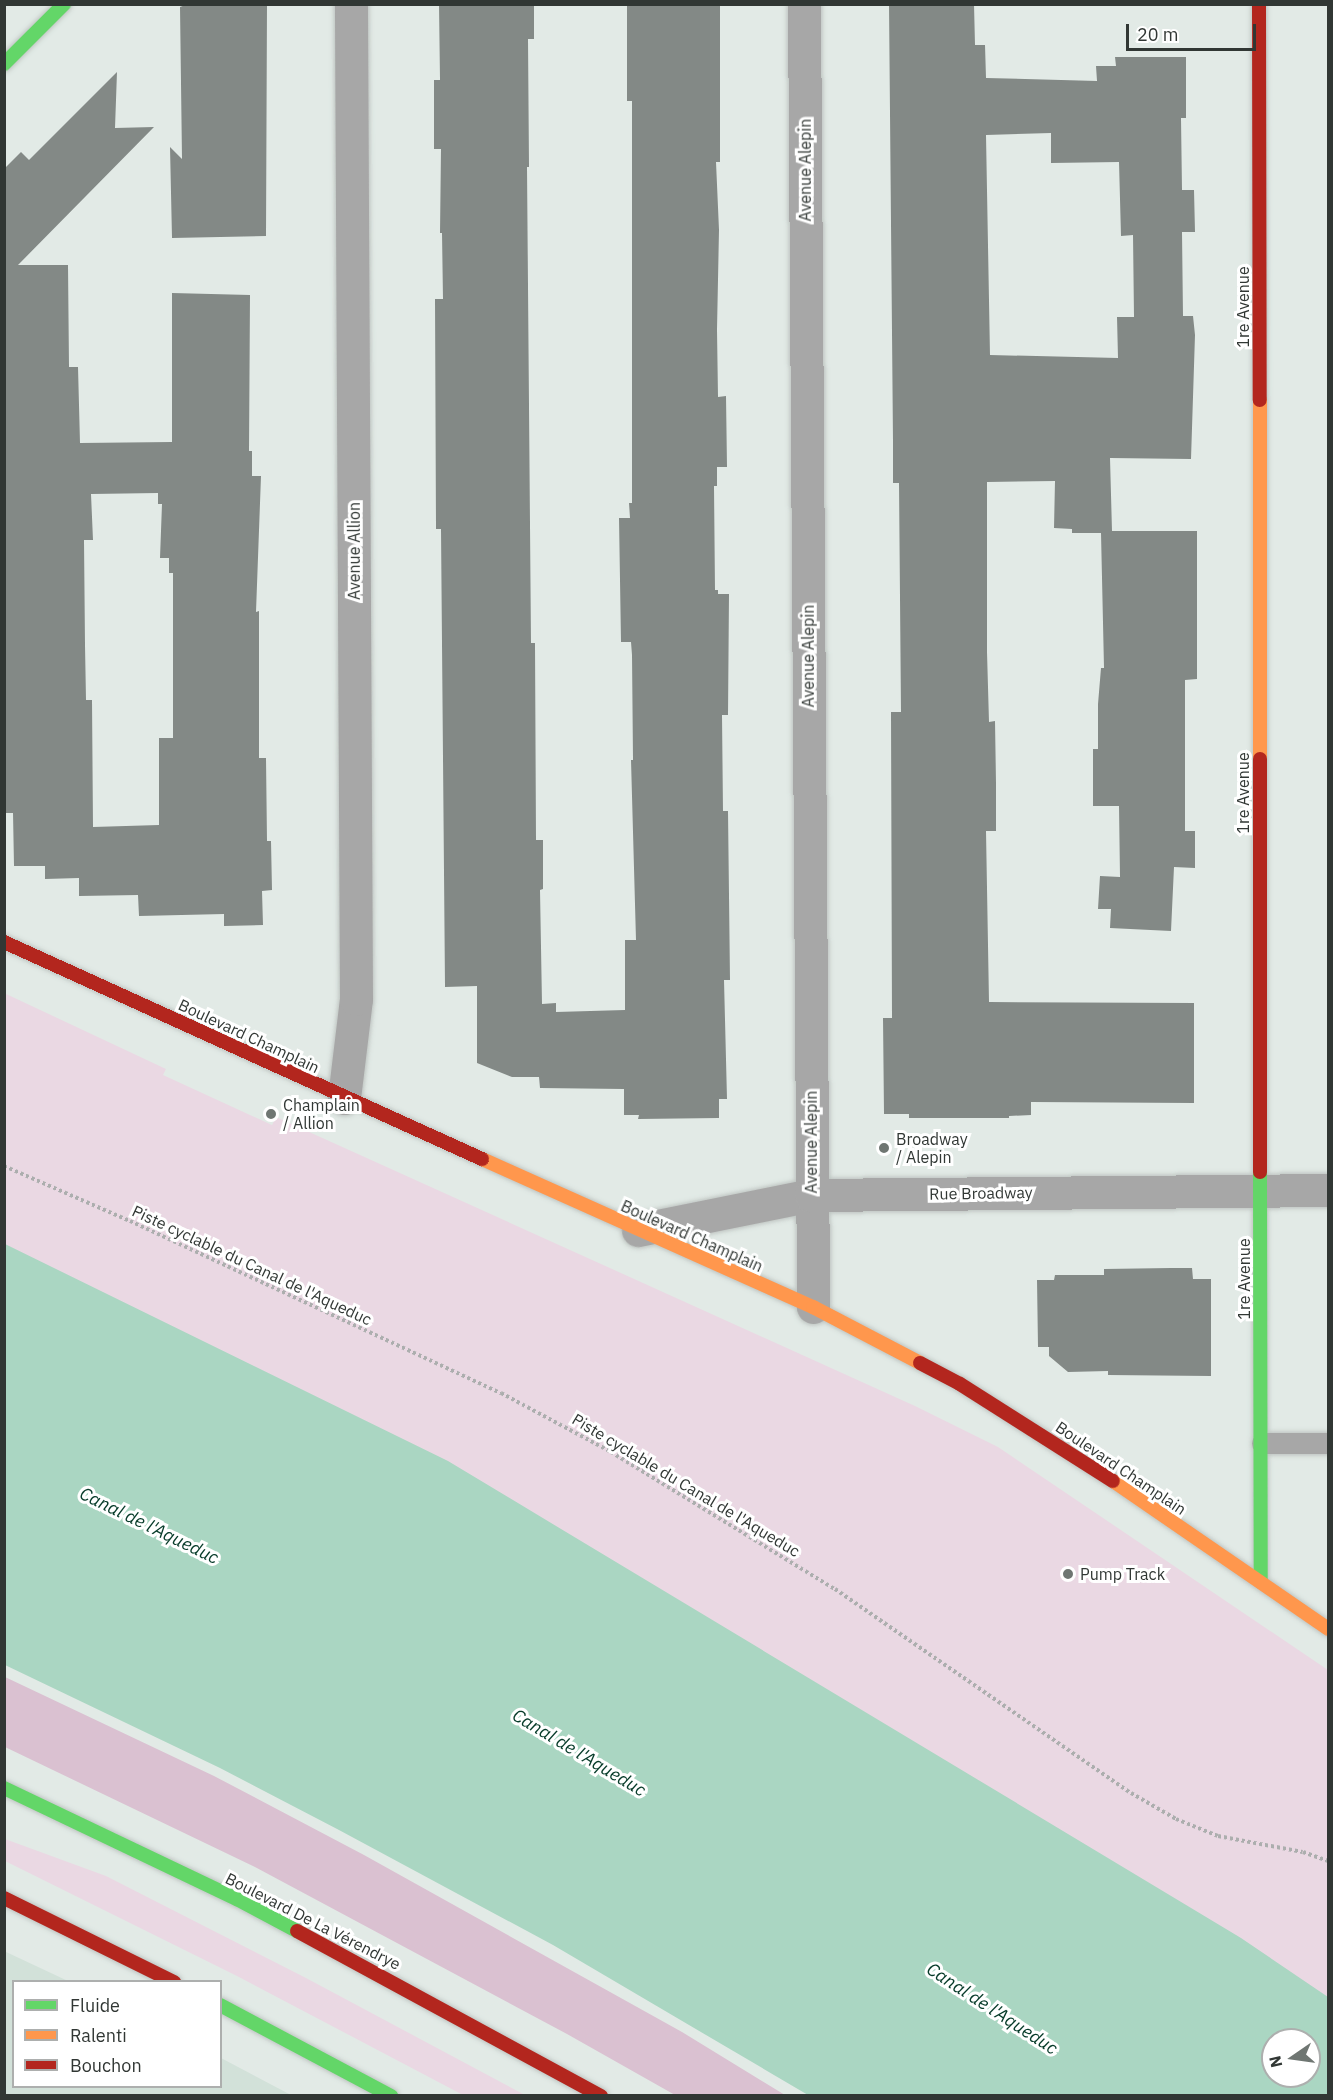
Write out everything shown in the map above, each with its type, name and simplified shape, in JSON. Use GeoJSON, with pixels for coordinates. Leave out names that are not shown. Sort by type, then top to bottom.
{"type":"FeatureCollection","features":[{"type":"Feature","properties":{"kind":"main road"},"geometry":{"type":"LineString","coordinates":[[4,64],[64,4]]}},
{"type":"Feature","properties":{"kind":"main road","name":"1re Avenue"},"geometry":{"type":"LineString","coordinates":[[1259,4],[1261,1581]]}},
{"type":"Feature","properties":{"kind":"main road","name":"Boulevard Champlain"},"geometry":{"type":"LineString","coordinates":[[4,942],[344,1098],[813,1307],[960,1384],[1079,1458],[1329,1629]]}},
{"type":"Feature","properties":{"kind":"main road","name":"Boulevard De La Vérendrye"},"geometry":{"type":"LineString","coordinates":[[4,1788],[237,1899],[601,2096]]}},
{"type":"Feature","properties":{"kind":"main road"},"geometry":{"type":"LineString","coordinates":[[4,1898],[170,1980]]}},
{"type":"Feature","properties":{"kind":"main road"},"geometry":{"type":"LineString","coordinates":[[222,2007],[391,2096]]}},
{"type":"Feature","properties":{"kind":"street","name":"Avenue Allion"},"geometry":{"type":"LineString","coordinates":[[344,1098],[356,999],[351,4]]}},
{"type":"Feature","properties":{"kind":"street","name":"Avenue Alepin"},"geometry":{"type":"LineString","coordinates":[[804,4],[813,1307]]}},
{"type":"Feature","properties":{"kind":"street","name":"Rue Broadway"},"geometry":{"type":"LineString","coordinates":[[638,1230],[811,1195],[1329,1190]]}},
{"type":"Feature","properties":{"kind":"lane"},"geometry":{"type":"LineString","coordinates":[[1262,1443],[1329,1443]]}},
{"type":"Feature","properties":{"kind":"path","name":"Piste cyclable du Canal de l'Aqueduc"},"geometry":{"type":"LineString","coordinates":[[4,1166],[130,1221],[501,1393],[611,1452],[835,1589],[1131,1793],[1176,1819],[1218,1836],[1303,1852],[1329,1862]]}},
{"type":"Feature","properties":{"kind":"shaded area"},"geometry":{"type":"Polygon","coordinates":[[[4,993],[166,1069],[163,1075],[272,1125],[276,1117],[915,1406],[998,1447],[1328,1670],[1328,1997],[5,1248],[4,993]]]}},
{"type":"Feature","properties":{"kind":"shaded area"},"geometry":{"type":"Polygon","coordinates":[[[5,1677],[214,1776],[364,1855],[682,2032],[785,2095],[675,2095],[567,2034],[255,1867],[5,1747],[5,1677]]]}},
{"type":"Feature","properties":{"kind":"shaded area"},"geometry":{"type":"Polygon","coordinates":[[[5,1839],[106,1876],[306,1978],[525,2095],[463,2095],[237,1976],[5,1861],[5,1839]]]}},
{"type":"Feature","properties":{"kind":"shaded area"},"geometry":{"type":"Polygon","coordinates":[[[4,1951],[66,1980],[12,1980],[12,2088],[222,2088],[222,2059],[291,2095],[5,2095],[4,1951]]]}},
{"type":"Feature","properties":{"kind":"water","name":"Canal de l'Aqueduc"},"geometry":{"type":"Polygon","coordinates":[[[5,1244],[448,1461],[1241,1938],[1328,1997],[1328,2095],[808,2095],[553,1945],[220,1768],[5,1665],[5,1244]]]}},
{"type":"Feature","properties":{"kind":"building"},"geometry":{"type":"Polygon","coordinates":[[[188,4],[267,4],[266,236],[172,238],[170,147],[182,159],[180,7],[188,4]]]}},
{"type":"Feature","properties":{"kind":"building"},"geometry":{"type":"Polygon","coordinates":[[[439,4],[534,4],[534,39],[528,39],[529,167],[527,167],[531,643],[535,643],[536,840],[543,840],[543,889],[540,890],[542,1004],[556,1003],[556,1012],[625,1010],[625,940],[636,940],[631,760],[633,760],[632,655],[631,642],[621,642],[619,518],[630,518],[629,503],[632,503],[632,101],[627,101],[627,4],[720,4],[720,162],[716,162],[719,230],[718,397],[726,396],[727,467],[717,467],[717,486],[714,486],[715,590],[718,590],[718,594],[729,594],[728,715],[722,715],[723,811],[728,811],[730,980],[724,980],[727,1099],[719,1099],[719,1118],[638,1119],[639,1115],[624,1115],[624,1089],[540,1088],[539,1077],[512,1077],[477,1063],[477,986],[445,987],[441,529],[436,529],[435,299],[443,299],[442,233],[440,233],[441,149],[434,149],[434,80],[440,80],[439,4]]]}},
{"type":"Feature","properties":{"kind":"building"},"geometry":{"type":"Polygon","coordinates":[[[889,4],[974,4],[975,45],[985,45],[986,78],[1097,81],[1096,66],[1116,66],[1115,57],[1186,57],[1186,118],[1181,118],[1182,190],[1194,190],[1195,232],[1182,232],[1183,316],[1193,316],[1195,335],[1191,459],[1110,458],[1112,531],[1197,531],[1197,679],[1185,680],[1185,831],[1195,831],[1195,868],[1174,867],[1171,931],[1110,928],[1111,909],[1098,909],[1100,876],[1120,877],[1119,806],[1093,806],[1093,749],[1098,749],[1098,704],[1101,668],[1104,668],[1101,533],[1072,533],[1072,529],[1054,528],[1055,481],[987,482],[987,652],[989,722],[995,721],[996,831],[986,831],[989,1002],[1194,1003],[1194,1103],[1031,1102],[1031,1115],[1009,1116],[1009,1118],[909,1118],[909,1114],[884,1114],[883,1018],[892,1018],[891,712],[901,712],[899,483],[893,483],[889,4]],[[1051,133],[986,135],[990,355],[1118,358],[1117,317],[1134,317],[1133,235],[1121,236],[1119,162],[1051,163],[1051,133]]]}},
{"type":"Feature","properties":{"kind":"building"},"geometry":{"type":"Polygon","coordinates":[[[117,72],[115,128],[154,127],[18,265],[68,265],[69,367],[78,367],[80,443],[172,442],[172,293],[250,295],[249,451],[252,451],[252,476],[261,476],[256,612],[259,611],[259,758],[266,758],[267,841],[271,841],[272,890],[262,891],[263,925],[224,926],[224,914],[139,916],[138,895],[79,896],[79,878],[45,879],[45,866],[14,866],[13,813],[4,813],[4,169],[21,152],[29,160],[117,72]],[[158,493],[91,494],[93,540],[84,540],[86,700],[92,700],[93,827],[159,825],[159,738],[173,738],[173,573],[169,573],[169,558],[160,558],[162,504],[158,504],[158,493]]]}},
{"type":"Feature","properties":{"kind":"building"},"geometry":{"type":"Polygon","coordinates":[[[1192,1268],[1193,1279],[1211,1279],[1211,1376],[1108,1375],[1108,1371],[1068,1372],[1049,1356],[1049,1347],[1038,1347],[1037,1280],[1054,1280],[1055,1275],[1104,1275],[1104,1269],[1192,1268]]]}},
{"type":"Feature","properties":{"kind":"traffic: fast"},"geometry":{"type":"LineString","coordinates":[[4,64],[64,4]]}},
{"type":"Feature","properties":{"kind":"traffic: fast"},"geometry":{"type":"LineString","coordinates":[[1260,1172],[1261,1582]]}},
{"type":"Feature","properties":{"kind":"traffic: fast"},"geometry":{"type":"LineString","coordinates":[[4,1788],[237,1899],[297,1931]]}},
{"type":"Feature","properties":{"kind":"traffic: fast"},"geometry":{"type":"LineString","coordinates":[[222,2006],[391,2096]]}},
{"type":"Feature","properties":{"kind":"traffic: slow"},"geometry":{"type":"LineString","coordinates":[[1260,400],[1260,759]]}},
{"type":"Feature","properties":{"kind":"traffic: slow"},"geometry":{"type":"LineString","coordinates":[[482,1159],[813,1307],[920,1363]]}},
{"type":"Feature","properties":{"kind":"traffic: slow"},"geometry":{"type":"LineString","coordinates":[[1113,1481],[1328,1629]]}},
{"type":"Feature","properties":{"kind":"traffic: jam"},"geometry":{"type":"LineString","coordinates":[[1259,4],[1260,400]]}},
{"type":"Feature","properties":{"kind":"traffic: jam"},"geometry":{"type":"LineString","coordinates":[[1260,759],[1260,1172]]}},
{"type":"Feature","properties":{"kind":"traffic: jam"},"geometry":{"type":"LineString","coordinates":[[4,942],[482,1159]]}},
{"type":"Feature","properties":{"kind":"traffic: jam"},"geometry":{"type":"LineString","coordinates":[[920,1363],[960,1384],[1113,1481]]}},
{"type":"Feature","properties":{"kind":"traffic: jam"},"geometry":{"type":"LineString","coordinates":[[4,1898],[170,1980]]}},
{"type":"Feature","properties":{"kind":"traffic: jam"},"geometry":{"type":"LineString","coordinates":[[297,1931],[601,2096]]}},
{"type":"Feature","properties":{"kind":"place","name":"Champlain / Allion"},"geometry":{"type":"Point","coordinates":[271,1114]}},
{"type":"Feature","properties":{"kind":"place","name":"Broadway / Alepin"},"geometry":{"type":"Point","coordinates":[884,1148]}},
{"type":"Feature","properties":{"kind":"place","name":"Pump Track"},"geometry":{"type":"Point","coordinates":[1068,1574]}}]}
